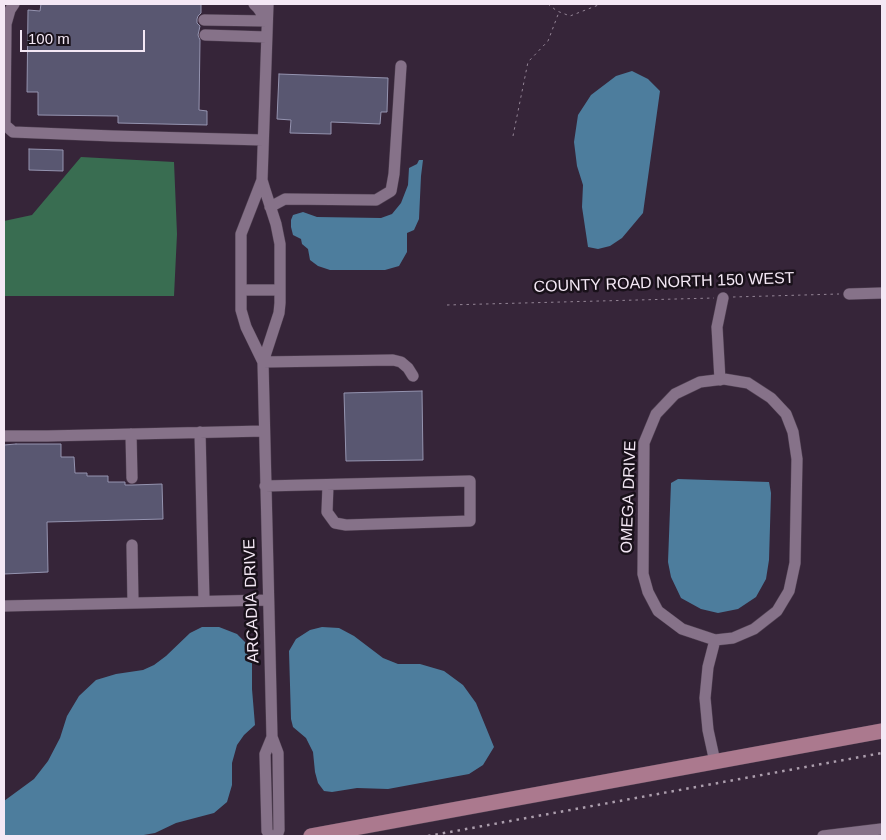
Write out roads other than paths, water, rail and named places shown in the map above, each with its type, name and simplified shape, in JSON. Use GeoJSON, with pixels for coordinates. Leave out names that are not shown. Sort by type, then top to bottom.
{"type":"FeatureCollection","features":[{"type":"Feature","properties":{"kind":"main road"},"geometry":{"type":"LineString","coordinates":[[311,836],[882,731]]}},
{"type":"Feature","properties":{"kind":"street"},"geometry":{"type":"LineString","coordinates":[[14,4],[6,24],[6,125],[13,132],[263,140]]}},
{"type":"Feature","properties":{"kind":"street"},"geometry":{"type":"LineString","coordinates":[[254,4],[267,22]]}},
{"type":"Feature","properties":{"kind":"street"},"geometry":{"type":"LineString","coordinates":[[263,362],[279,313],[280,290],[280,244],[276,224],[262,180],[268,4]]}},
{"type":"Feature","properties":{"kind":"street"},"geometry":{"type":"LineString","coordinates":[[204,20],[267,22]]}},
{"type":"Feature","properties":{"kind":"street"},"geometry":{"type":"LineString","coordinates":[[205,35],[266,37]]}},
{"type":"Feature","properties":{"kind":"street"},"geometry":{"type":"LineString","coordinates":[[270,207],[285,199],[376,200],[391,191],[394,174],[401,66]]}},
{"type":"Feature","properties":{"kind":"street"},"geometry":{"type":"LineString","coordinates":[[262,180],[241,234],[241,310],[246,327],[263,362]]}},
{"type":"Feature","properties":{"kind":"street"},"geometry":{"type":"LineString","coordinates":[[241,290],[280,290]]}},
{"type":"Feature","properties":{"kind":"street"},"geometry":{"type":"LineString","coordinates":[[849,294],[882,293]]}},
{"type":"Feature","properties":{"kind":"street"},"geometry":{"type":"LineString","coordinates":[[720,380],[717,327],[723,298]]}},
{"type":"Feature","properties":{"kind":"street"},"geometry":{"type":"LineString","coordinates":[[263,362],[393,360],[401,362],[413,376]]}},
{"type":"Feature","properties":{"kind":"street","name":"ARCADIA DRIVE"},"geometry":{"type":"LineString","coordinates":[[263,362],[272,737],[265,754],[267,831],[270,836]]}},
{"type":"Feature","properties":{"kind":"street","name":"OMEGA DRIVE"},"geometry":{"type":"LineString","coordinates":[[720,380],[748,383],[771,398],[786,414],[793,432],[797,468],[795,563],[789,591],[777,611],[754,629],[732,638],[715,640],[682,629],[658,611],[648,592],[643,574],[644,443],[656,414],[675,394],[700,382],[720,380]]}},
{"type":"Feature","properties":{"kind":"street"},"geometry":{"type":"LineString","coordinates":[[4,436],[264,431]]}},
{"type":"Feature","properties":{"kind":"street"},"geometry":{"type":"LineString","coordinates":[[200,432],[204,601]]}},
{"type":"Feature","properties":{"kind":"street"},"geometry":{"type":"LineString","coordinates":[[131,434],[132,478]]}},
{"type":"Feature","properties":{"kind":"street"},"geometry":{"type":"LineString","coordinates":[[265,486],[328,484],[470,481],[470,521],[346,525],[335,523],[327,512],[328,484]]}},
{"type":"Feature","properties":{"kind":"street"},"geometry":{"type":"LineString","coordinates":[[132,545],[133,602]]}},
{"type":"Feature","properties":{"kind":"street"},"geometry":{"type":"LineString","coordinates":[[4,606],[268,600]]}},
{"type":"Feature","properties":{"kind":"street"},"geometry":{"type":"LineString","coordinates":[[715,640],[708,666],[705,698],[708,730],[715,762]]}},
{"type":"Feature","properties":{"kind":"street"},"geometry":{"type":"LineString","coordinates":[[272,737],[278,754],[280,830],[277,836]]}},
{"type":"Feature","properties":{"kind":"street"},"geometry":{"type":"LineString","coordinates":[[823,836],[881,829]]}},
{"type":"Feature","properties":{"kind":"water"},"geometry":{"type":"Polygon","coordinates":[[[632,71],[648,79],[660,91],[643,213],[622,238],[610,246],[598,249],[588,247],[582,207],[583,185],[577,166],[574,142],[578,115],[591,95],[616,76],[632,71]]]}},
{"type":"Feature","properties":{"kind":"water"},"geometry":{"type":"Polygon","coordinates":[[[419,160],[423,160],[419,219],[414,230],[407,233],[407,252],[399,266],[385,270],[330,270],[318,266],[310,260],[308,249],[302,244],[301,239],[293,235],[291,220],[293,215],[303,212],[317,217],[381,218],[392,214],[401,203],[408,185],[409,168],[417,164],[419,160]]]}},
{"type":"Feature","properties":{"kind":"water"},"geometry":{"type":"Polygon","coordinates":[[[678,479],[769,482],[771,493],[769,560],[766,579],[756,597],[738,609],[718,613],[701,609],[681,598],[671,577],[668,562],[671,483],[678,479]]]}},
{"type":"Feature","properties":{"kind":"water"},"geometry":{"type":"Polygon","coordinates":[[[202,627],[219,627],[237,634],[248,645],[252,659],[255,725],[237,745],[232,763],[232,785],[227,802],[214,813],[176,823],[155,833],[138,836],[4,836],[4,801],[34,779],[48,761],[60,738],[67,716],[79,696],[96,680],[116,674],[143,670],[154,665],[190,633],[202,627]]]}},
{"type":"Feature","properties":{"kind":"water"},"geometry":{"type":"Polygon","coordinates":[[[322,627],[339,628],[354,636],[383,658],[398,664],[420,664],[444,671],[463,685],[476,703],[494,747],[483,765],[469,774],[388,789],[357,788],[332,792],[324,791],[318,783],[313,752],[306,738],[293,727],[291,719],[289,651],[296,639],[310,630],[322,627]]]}},
{"type":"Feature","properties":{"kind":"railway"},"geometry":{"type":"LineString","coordinates":[[428,836],[882,753]]}}]}
